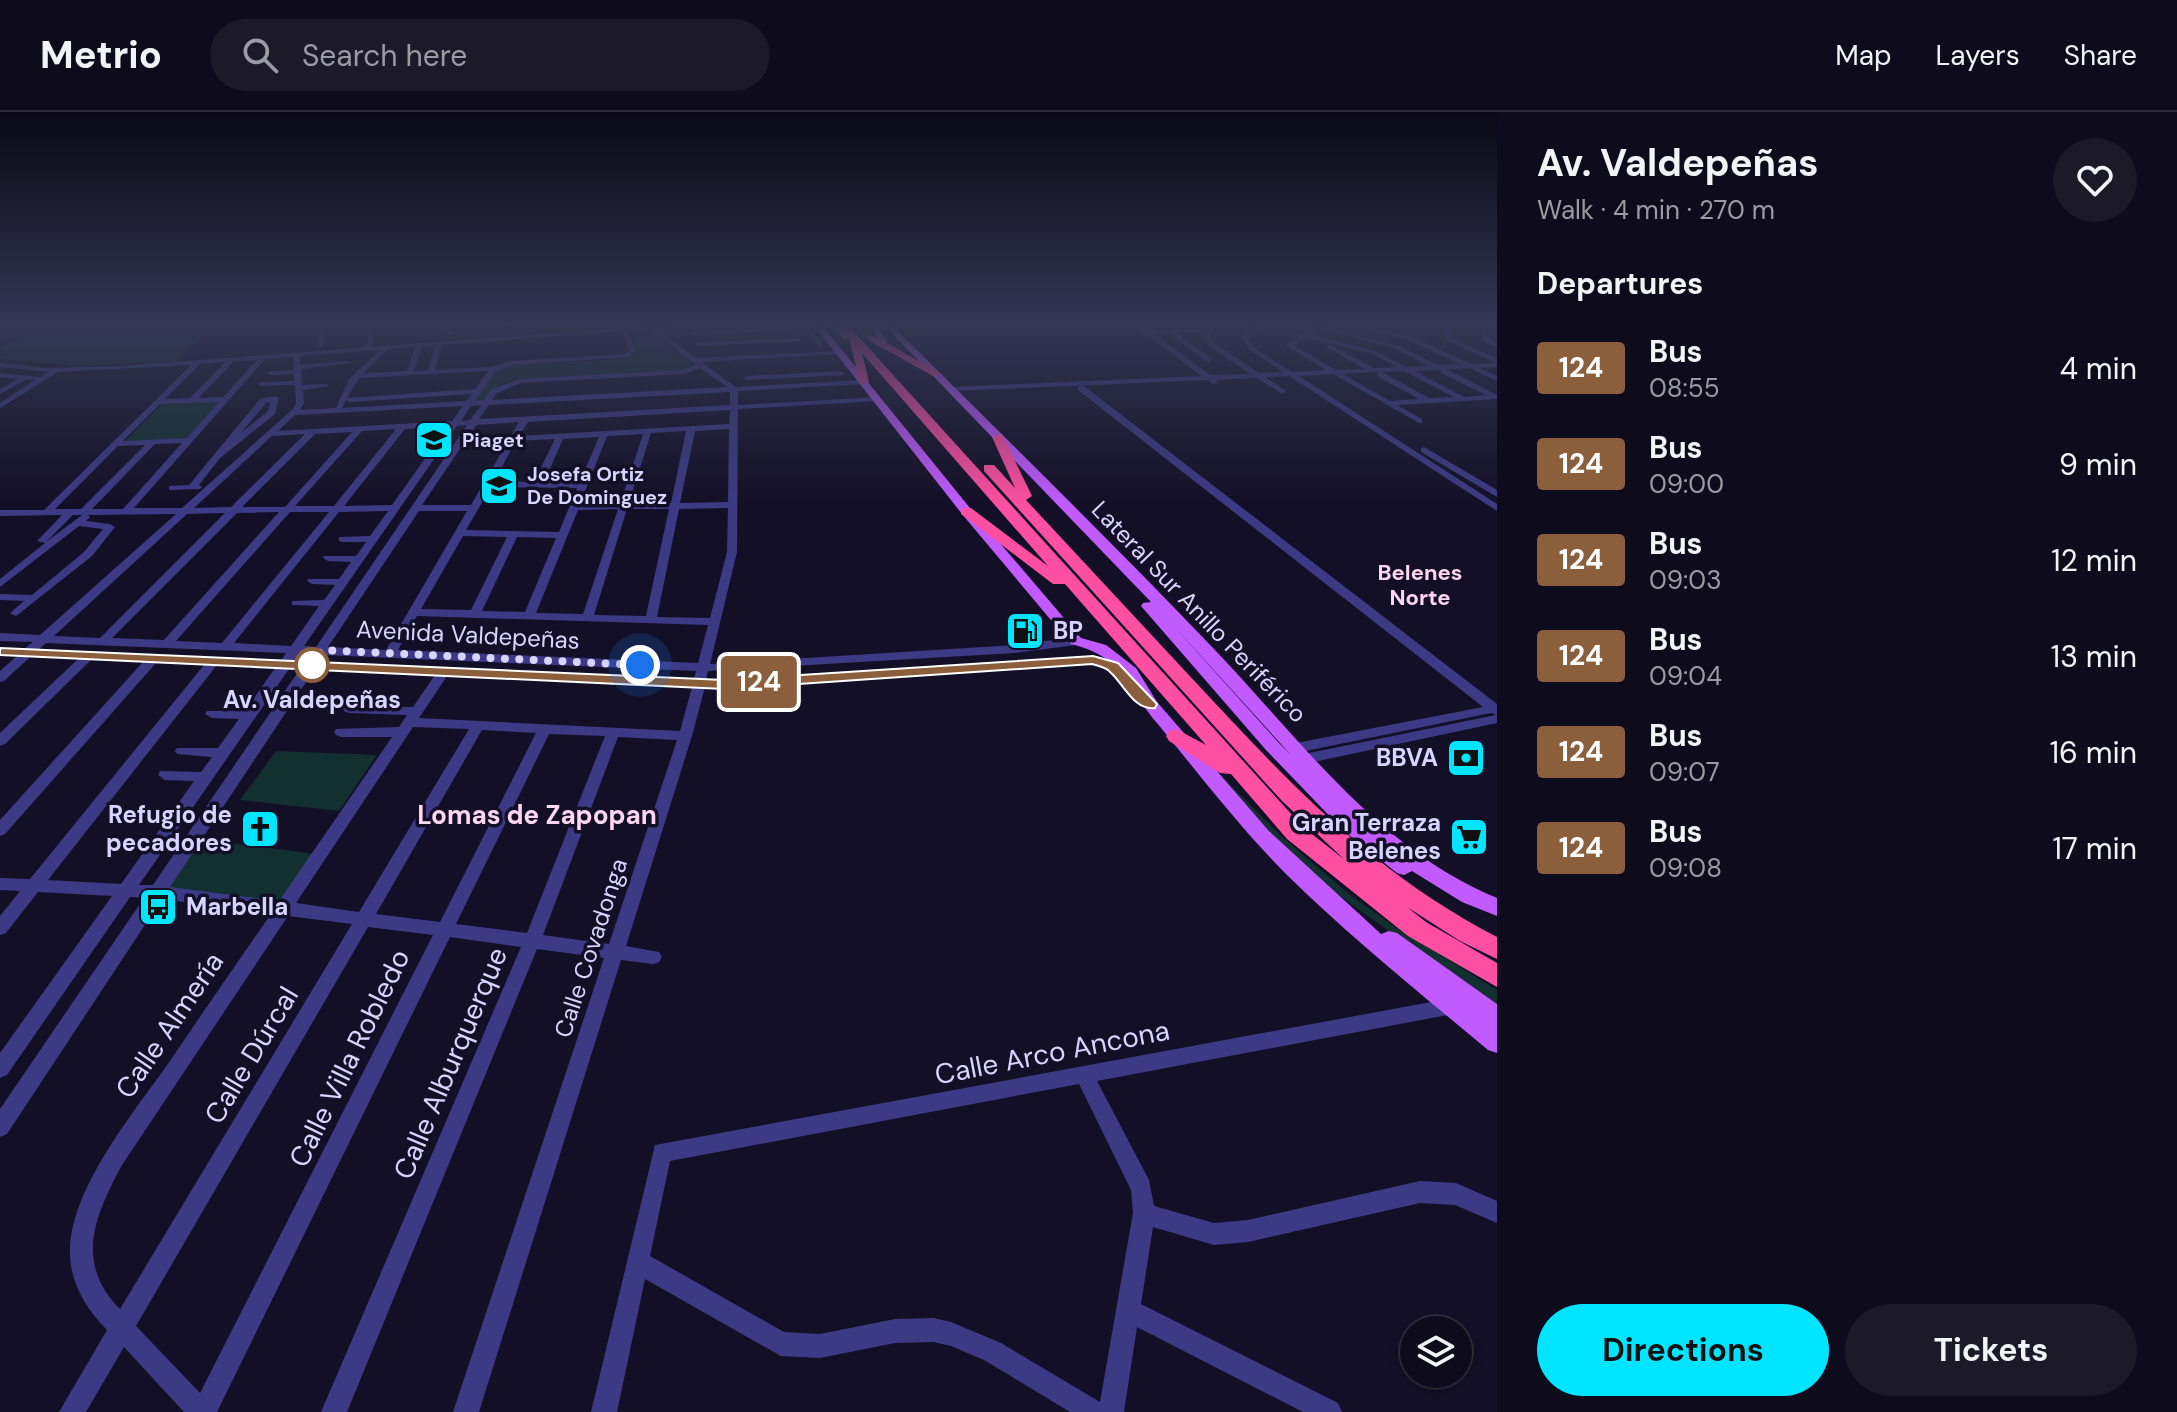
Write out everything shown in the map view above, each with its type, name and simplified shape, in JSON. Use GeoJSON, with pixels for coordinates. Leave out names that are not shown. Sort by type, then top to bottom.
{"type":"FeatureCollection","features":[{"type":"Feature","properties":{"kind":"highway"},"geometry":{"type":"LineString","coordinates":[[905,384],[1295,833],[1417,929],[1497,976]]}},
{"type":"Feature","properties":{"kind":"highway"},"geometry":{"type":"LineString","coordinates":[[909,384],[1289,796],[1325,831],[1371,871],[1431,912],[1497,949]]}},
{"type":"Feature","properties":{"kind":"highway"},"geometry":{"type":"LineString","coordinates":[[998,437],[1025,497],[1119,610]]}},
{"type":"Feature","properties":{"kind":"highway"},"geometry":{"type":"LineString","coordinates":[[966,511],[1056,578],[1134,650]]}},
{"type":"Feature","properties":{"kind":"highway"},"geometry":{"type":"LineString","coordinates":[[1176,736],[1253,788]]}},
{"type":"Feature","properties":{"kind":"main road"},"geometry":{"type":"LineString","coordinates":[[865,384],[966,511],[1076,641],[1101,647],[1118,658],[1140,685],[1150,704],[1262,836],[1329,901],[1497,1042]]}},
{"type":"Feature","properties":{"kind":"main road","name":"Lateral Sur Anillo Periférico"},"geometry":{"type":"LineString","coordinates":[[947,384],[1207,651],[1310,769],[1420,866],[1452,887],[1497,908]]}},
{"type":"Feature","properties":{"kind":"main road"},"geometry":{"type":"LineString","coordinates":[[1092,534],[1102,551],[1211,681],[1350,825],[1417,875],[1463,898],[1497,908]]}},
{"type":"Feature","properties":{"kind":"main road"},"geometry":{"type":"LineString","coordinates":[[1329,901],[1430,967],[1497,1018]]}},
{"type":"Feature","properties":{"kind":"street"},"geometry":{"type":"LineString","coordinates":[[0,406],[35,384]]}},
{"type":"Feature","properties":{"kind":"street"},"geometry":{"type":"LineString","coordinates":[[47,512],[180,384]]}},
{"type":"Feature","properties":{"kind":"street"},"geometry":{"type":"LineString","coordinates":[[193,400],[209,384]]}},
{"type":"Feature","properties":{"kind":"street"},"geometry":{"type":"LineString","coordinates":[[127,510],[239,384]]}},
{"type":"Feature","properties":{"kind":"street"},"geometry":{"type":"LineString","coordinates":[[0,678],[295,410],[297,384]]}},
{"type":"Feature","properties":{"kind":"street"},"geometry":{"type":"LineString","coordinates":[[319,384],[326,386]]}},
{"type":"Feature","properties":{"kind":"street"},"geometry":{"type":"LineString","coordinates":[[337,411],[352,384]]}},
{"type":"Feature","properties":{"kind":"street"},"geometry":{"type":"LineString","coordinates":[[441,384],[478,391]]}},
{"type":"Feature","properties":{"kind":"street"},"geometry":{"type":"LineString","coordinates":[[342,401],[472,384]]}},
{"type":"Feature","properties":{"kind":"street"},"geometry":{"type":"LineString","coordinates":[[0,1069],[483,384]]}},
{"type":"Feature","properties":{"kind":"street"},"geometry":{"type":"LineString","coordinates":[[0,1127],[474,420],[497,388],[510,384]]}},
{"type":"Feature","properties":{"kind":"street"},"geometry":{"type":"LineString","coordinates":[[609,384],[610,396]]}},
{"type":"Feature","properties":{"kind":"street"},"geometry":{"type":"LineString","coordinates":[[622,384],[624,395]]}},
{"type":"Feature","properties":{"kind":"street"},"geometry":{"type":"LineString","coordinates":[[728,384],[734,389]]}},
{"type":"Feature","properties":{"kind":"street"},"geometry":{"type":"LineString","coordinates":[[749,384],[751,388]]}},
{"type":"Feature","properties":{"kind":"street"},"geometry":{"type":"LineString","coordinates":[[172,488],[196,487],[214,459],[274,410],[337,411],[794,384]]}},
{"type":"Feature","properties":{"kind":"street"},"geometry":{"type":"LineString","coordinates":[[954,391],[1140,384]]}},
{"type":"Feature","properties":{"kind":"street"},"geometry":{"type":"LineString","coordinates":[[954,391],[1160,384]]}},
{"type":"Feature","properties":{"kind":"street"},"geometry":{"type":"LineString","coordinates":[[1269,384],[1282,392]]}},
{"type":"Feature","properties":{"kind":"street"},"geometry":{"type":"LineString","coordinates":[[1309,384],[1497,508]]}},
{"type":"Feature","properties":{"kind":"street"},"geometry":{"type":"LineString","coordinates":[[1311,384],[1497,494]]}},
{"type":"Feature","properties":{"kind":"street"},"geometry":{"type":"LineString","coordinates":[[1355,384],[1419,421]]}},
{"type":"Feature","properties":{"kind":"street"},"geometry":{"type":"LineString","coordinates":[[1397,384],[1429,401]]}},
{"type":"Feature","properties":{"kind":"street"},"geometry":{"type":"LineString","coordinates":[[1434,384],[1463,399]]}},
{"type":"Feature","properties":{"kind":"street"},"geometry":{"type":"LineString","coordinates":[[1470,384],[1497,397]]}},
{"type":"Feature","properties":{"kind":"street"},"geometry":{"type":"LineString","coordinates":[[1081,388],[1496,712]]}},
{"type":"Feature","properties":{"kind":"street","name":"Calle Covadonga"},"geometry":{"type":"LineString","coordinates":[[466,1412],[685,736],[701,676],[732,552],[734,389]]}},
{"type":"Feature","properties":{"kind":"street"},"geometry":{"type":"LineString","coordinates":[[474,420],[876,397]]}},
{"type":"Feature","properties":{"kind":"street"},"geometry":{"type":"LineString","coordinates":[[1391,404],[1497,397]]}},
{"type":"Feature","properties":{"kind":"street"},"geometry":{"type":"LineString","coordinates":[[233,441],[265,399],[275,398],[274,410]]}},
{"type":"Feature","properties":{"kind":"street"},"geometry":{"type":"LineString","coordinates":[[159,402],[226,399]]}},
{"type":"Feature","properties":{"kind":"street"},"geometry":{"type":"LineString","coordinates":[[272,432],[734,406]]}},
{"type":"Feature","properties":{"kind":"street"},"geometry":{"type":"LineString","coordinates":[[390,653],[525,419]]}},
{"type":"Feature","properties":{"kind":"street"},"geometry":{"type":"LineString","coordinates":[[272,432],[456,421]]}},
{"type":"Feature","properties":{"kind":"street"},"geometry":{"type":"LineString","coordinates":[[226,646],[403,426]]}},
{"type":"Feature","properties":{"kind":"street"},"geometry":{"type":"LineString","coordinates":[[514,439],[734,426]]}},
{"type":"Feature","properties":{"kind":"street"},"geometry":{"type":"LineString","coordinates":[[167,644],[359,429]]}},
{"type":"Feature","properties":{"kind":"street"},"geometry":{"type":"LineString","coordinates":[[651,620],[691,429]]}},
{"type":"Feature","properties":{"kind":"street"},"geometry":{"type":"LineString","coordinates":[[1377,431],[1389,429]]}},
{"type":"Feature","properties":{"kind":"street"},"geometry":{"type":"LineString","coordinates":[[103,641],[313,431]]}},
{"type":"Feature","properties":{"kind":"street"},"geometry":{"type":"LineString","coordinates":[[587,618],[648,431]]}},
{"type":"Feature","properties":{"kind":"street"},"geometry":{"type":"LineString","coordinates":[[529,616],[604,434]]}},
{"type":"Feature","properties":{"kind":"street"},"geometry":{"type":"LineString","coordinates":[[538,484],[560,437]]}},
{"type":"Feature","properties":{"kind":"street"},"geometry":{"type":"LineString","coordinates":[[116,444],[189,440]]}},
{"type":"Feature","properties":{"kind":"street"},"geometry":{"type":"LineString","coordinates":[[0,584],[77,523],[153,442]]}},
{"type":"Feature","properties":{"kind":"street"},"geometry":{"type":"LineString","coordinates":[[489,484],[583,485]]}},
{"type":"Feature","properties":{"kind":"street"},"geometry":{"type":"LineString","coordinates":[[574,507],[733,505]]}},
{"type":"Feature","properties":{"kind":"street"},"geometry":{"type":"LineString","coordinates":[[0,513],[396,508]]}},
{"type":"Feature","properties":{"kind":"street"},"geometry":{"type":"LineString","coordinates":[[415,508],[475,508]]}},
{"type":"Feature","properties":{"kind":"street"},"geometry":{"type":"LineString","coordinates":[[26,563],[28,556],[71,511]]}},
{"type":"Feature","properties":{"kind":"street"},"geometry":{"type":"LineString","coordinates":[[16,613],[88,554],[110,527],[77,523]]}},
{"type":"Feature","properties":{"kind":"street"},"geometry":{"type":"LineString","coordinates":[[460,533],[562,535]]}},
{"type":"Feature","properties":{"kind":"street"},"geometry":{"type":"LineString","coordinates":[[475,614],[513,534]]}},
{"type":"Feature","properties":{"kind":"street"},"geometry":{"type":"LineString","coordinates":[[343,539],[374,539]]}},
{"type":"Feature","properties":{"kind":"street"},"geometry":{"type":"LineString","coordinates":[[328,558],[360,559]]}},
{"type":"Feature","properties":{"kind":"street"},"geometry":{"type":"LineString","coordinates":[[312,581],[345,582]]}},
{"type":"Feature","properties":{"kind":"street"},"geometry":{"type":"LineString","coordinates":[[0,597],[31,601]]}},
{"type":"Feature","properties":{"kind":"street"},"geometry":{"type":"LineString","coordinates":[[0,603],[31,601]]}},
{"type":"Feature","properties":{"kind":"street"},"geometry":{"type":"LineString","coordinates":[[296,603],[329,603]]}},
{"type":"Feature","properties":{"kind":"street"},"geometry":{"type":"LineString","coordinates":[[414,612],[715,622]]}},
{"type":"Feature","properties":{"kind":"street","name":"Avenida Valdepeñas"},"geometry":{"type":"LineString","coordinates":[[0,637],[390,653],[701,676],[1076,641]]}},
{"type":"Feature","properties":{"kind":"street"},"geometry":{"type":"LineString","coordinates":[[1015,649],[1026,657],[1022,665]]}},
{"type":"Feature","properties":{"kind":"street","name":"Avenida Valdepeñas"},"geometry":{"type":"LineString","coordinates":[[0,652],[443,672],[701,676],[1093,660],[1105,662],[1116,669],[1135,693],[1150,704]]}},
{"type":"Feature","properties":{"kind":"street"},"geometry":{"type":"LineString","coordinates":[[0,741],[88,656]]}},
{"type":"Feature","properties":{"kind":"street"},"geometry":{"type":"LineString","coordinates":[[0,830],[153,658]]}},
{"type":"Feature","properties":{"kind":"street"},"geometry":{"type":"LineString","coordinates":[[0,928],[214,661]]}},
{"type":"Feature","properties":{"kind":"street","name":"Calle Almería"},"geometry":{"type":"LineString","coordinates":[[203,1412],[97,1301],[84,1278],[80,1253],[85,1222],[95,1192],[124,1145],[443,672]]}},
{"type":"Feature","properties":{"kind":"street"},"geometry":{"type":"LineString","coordinates":[[350,709],[410,722],[685,736]]}},
{"type":"Feature","properties":{"kind":"street"},"geometry":{"type":"LineString","coordinates":[[1300,754],[1496,712]]}},
{"type":"Feature","properties":{"kind":"street"},"geometry":{"type":"LineString","coordinates":[[212,714],[250,715]]}},
{"type":"Feature","properties":{"kind":"street"},"geometry":{"type":"LineString","coordinates":[[341,732],[410,722]]}},
{"type":"Feature","properties":{"kind":"street","name":"Calle Dúrcal"},"geometry":{"type":"LineString","coordinates":[[72,1412],[478,726]]}},
{"type":"Feature","properties":{"kind":"street","name":"Calle Villa Robledo"},"geometry":{"type":"LineString","coordinates":[[203,1412],[545,729]]}},
{"type":"Feature","properties":{"kind":"street","name":"Calle Alburquerque"},"geometry":{"type":"LineString","coordinates":[[334,1412],[532,941],[613,733]]}},
{"type":"Feature","properties":{"kind":"street"},"geometry":{"type":"LineString","coordinates":[[182,751],[223,753]]}},
{"type":"Feature","properties":{"kind":"street"},"geometry":{"type":"LineString","coordinates":[[165,775],[207,777]]}},
{"type":"Feature","properties":{"kind":"street"},"geometry":{"type":"LineString","coordinates":[[135,814],[178,817]]}},
{"type":"Feature","properties":{"kind":"street"},"geometry":{"type":"LineString","coordinates":[[0,884],[158,892],[653,957]]}},
{"type":"Feature","properties":{"kind":"street","name":"Calle Arco Ancona"},"geometry":{"type":"LineString","coordinates":[[638,1262],[662,1152],[1453,1006]]}},
{"type":"Feature","properties":{"kind":"street"},"geometry":{"type":"LineString","coordinates":[[1084,1075],[1141,1188],[1144,1213],[1111,1412]]}},
{"type":"Feature","properties":{"kind":"street"},"geometry":{"type":"LineString","coordinates":[[1144,1213],[1214,1234],[1248,1231],[1420,1192],[1456,1194],[1497,1212]]}},
{"type":"Feature","properties":{"kind":"street"},"geometry":{"type":"LineString","coordinates":[[604,1412],[638,1262],[781,1344],[798,1348],[827,1346],[933,1330],[965,1338],[1093,1412]]}},
{"type":"Feature","properties":{"kind":"street"},"geometry":{"type":"LineString","coordinates":[[1128,1310],[1329,1412]]}},
{"type":"Feature","properties":{"kind":"green space"},"geometry":{"type":"Polygon","coordinates":[[[486,384],[501,384],[483,402],[473,402],[486,384]]]}},
{"type":"Feature","properties":{"kind":"green space"},"geometry":{"type":"Polygon","coordinates":[[[221,401],[187,438],[125,441],[163,403],[221,401]]]}},
{"type":"Feature","properties":{"kind":"green space"},"geometry":{"type":"Polygon","coordinates":[[[276,751],[377,755],[339,811],[240,800],[276,751]]]}},
{"type":"Feature","properties":{"kind":"green space"},"geometry":{"type":"Polygon","coordinates":[[[1212,766],[1281,836],[1349,894],[1497,990],[1497,1004],[1360,911],[1317,877],[1212,766]]]}},
{"type":"Feature","properties":{"kind":"green space"},"geometry":{"type":"Polygon","coordinates":[[[198,839],[316,854],[284,904],[165,889],[198,839]]]}},
{"type":"Feature","properties":{"kind":"bus line","name":"124"},"geometry":{"type":"LineString","coordinates":[[0,652],[699,684],[1093,660],[1113,666],[1135,693],[1150,704]]}},
{"type":"Feature","properties":{"kind":"place","name":"Piaget"},"geometry":{"type":"Point","coordinates":[434,440]}},
{"type":"Feature","properties":{"kind":"place","name":"Josefa Ortiz De Dominguez"},"geometry":{"type":"Point","coordinates":[499,486]}},
{"type":"Feature","properties":{"kind":"place","name":"BP"},"geometry":{"type":"Point","coordinates":[1025,631]}},
{"type":"Feature","properties":{"kind":"place","name":"Av. Valdepeñas"},"geometry":{"type":"Point","coordinates":[312,665]}},
{"type":"Feature","properties":{"kind":"place","name":"BBVA"},"geometry":{"type":"Point","coordinates":[1466,758]}},
{"type":"Feature","properties":{"kind":"place","name":"Refugio de pecadores"},"geometry":{"type":"Point","coordinates":[260,829]}},
{"type":"Feature","properties":{"kind":"place","name":"Gran Terraza Belenes"},"geometry":{"type":"Point","coordinates":[1469,837]}},
{"type":"Feature","properties":{"kind":"place","name":"Marbella"},"geometry":{"type":"Point","coordinates":[158,907]}},
{"type":"Feature","properties":{"kind":"district","name":"Belenes Norte"},"geometry":{"type":"Point","coordinates":[1420,584]}},
{"type":"Feature","properties":{"kind":"district","name":"Lomas de Zapopan"},"geometry":{"type":"Point","coordinates":[537,815]}},
{"type":"Feature","properties":{"kind":"route"},"geometry":{"type":"LineString","coordinates":[[312,665],[321,650],[640,665]]}}]}
